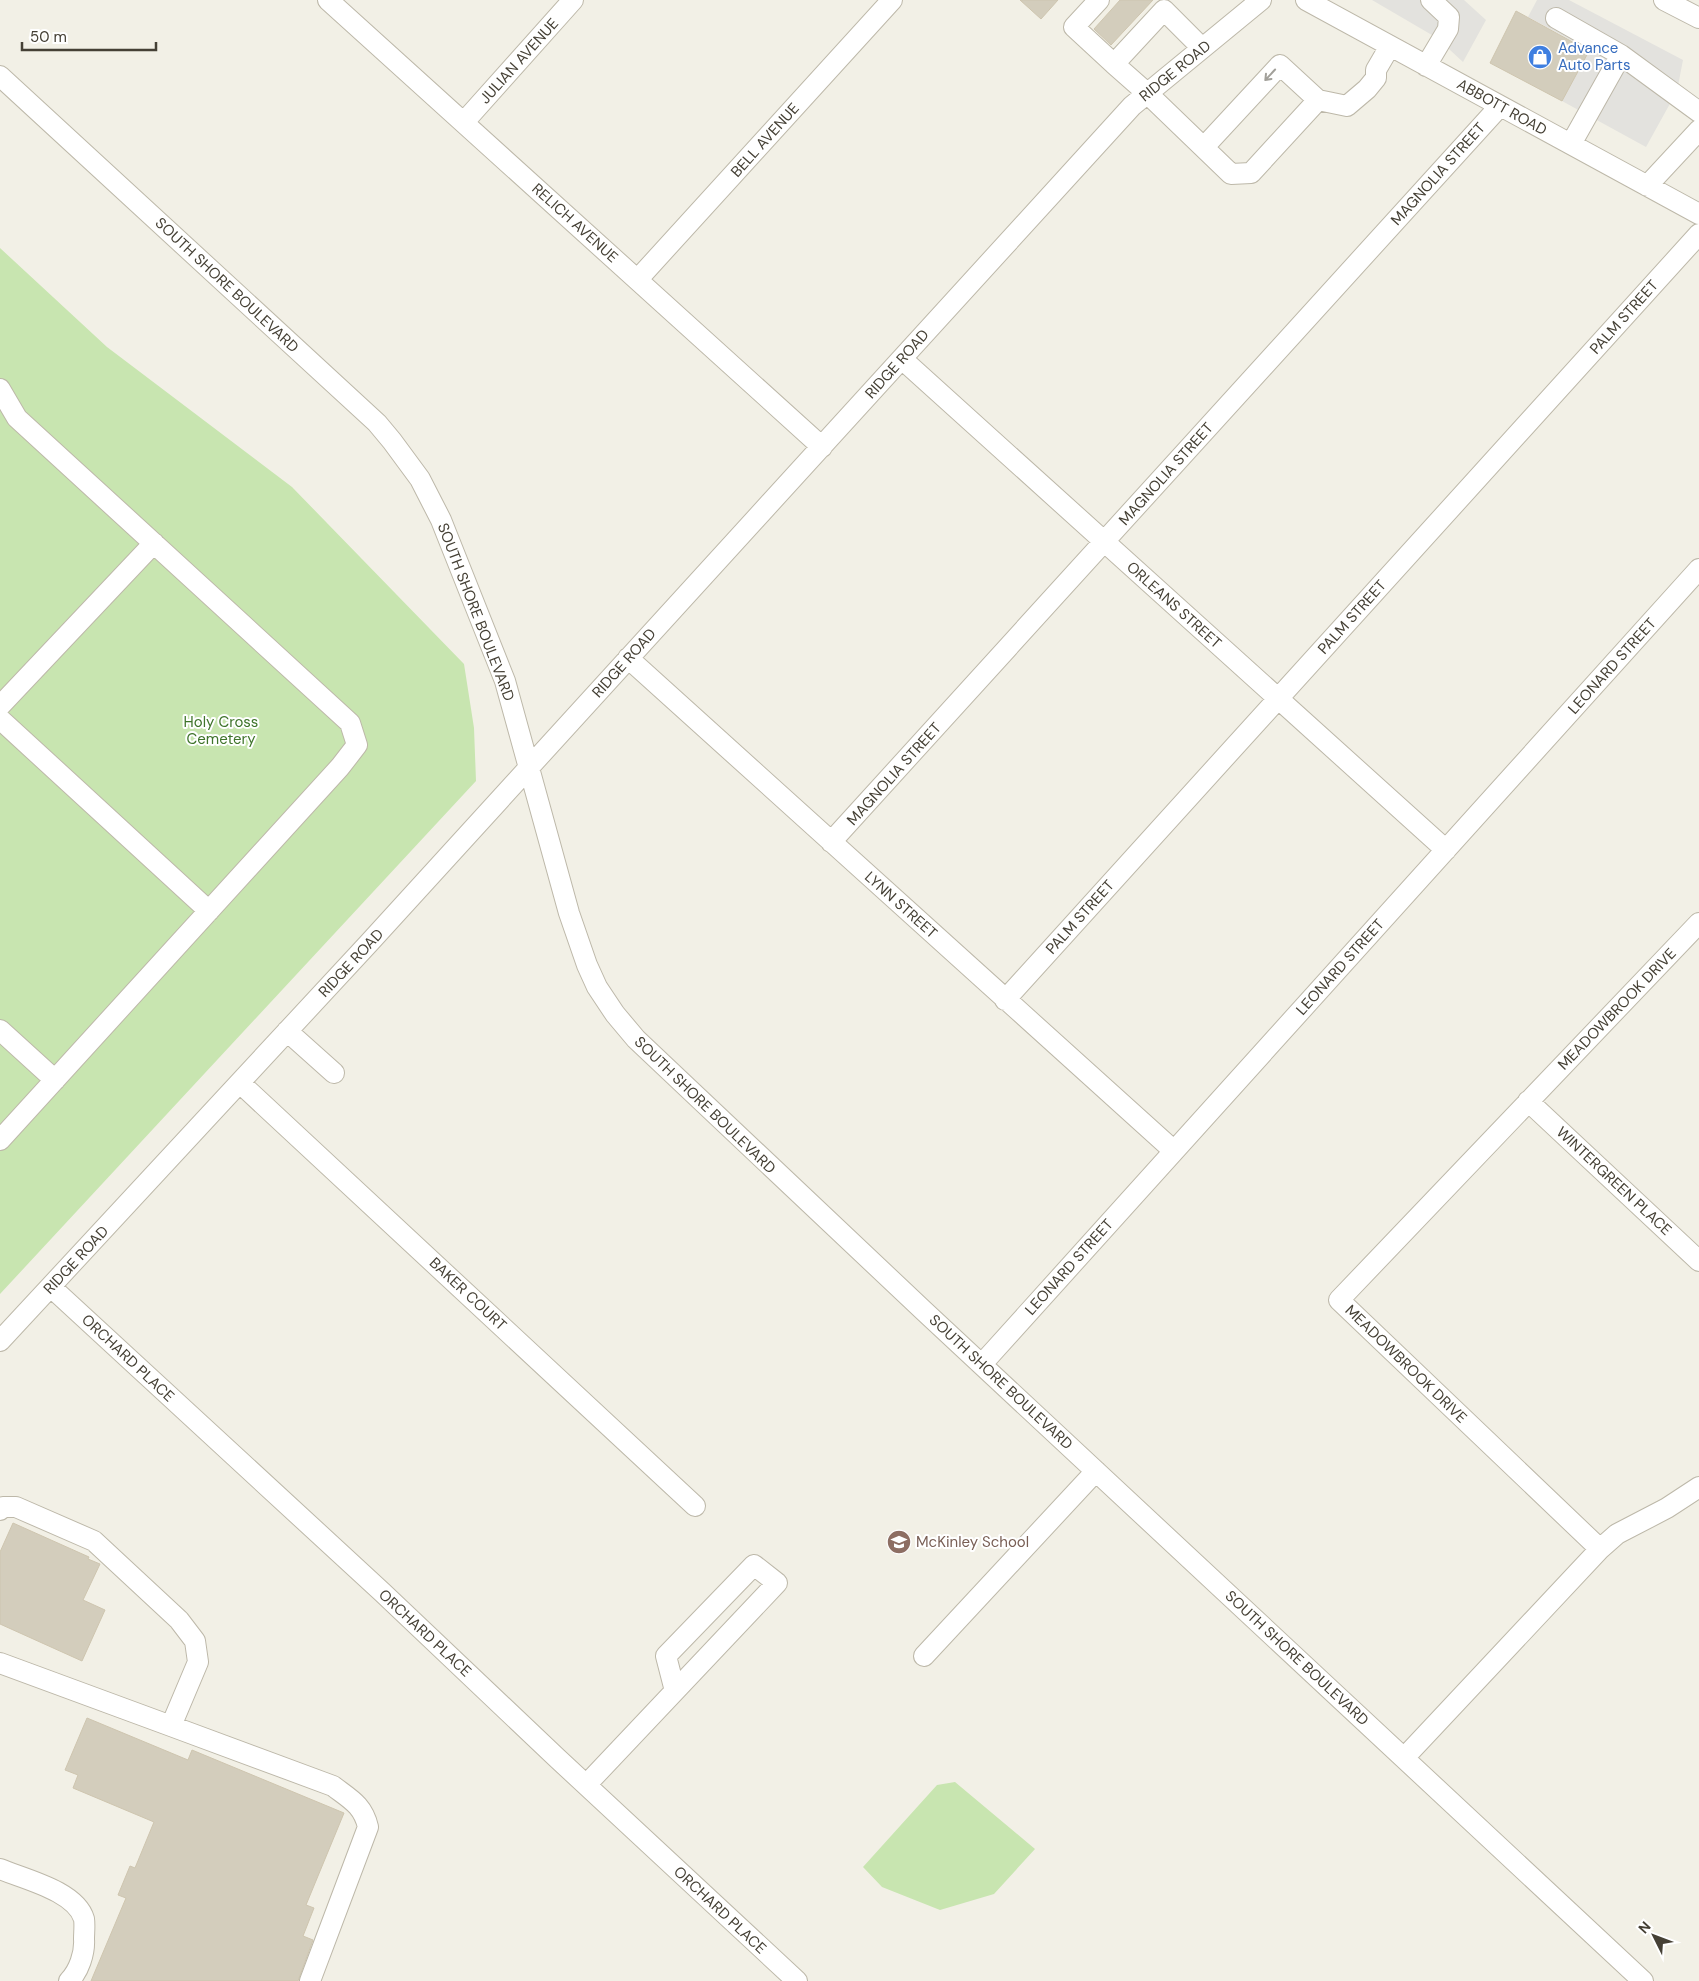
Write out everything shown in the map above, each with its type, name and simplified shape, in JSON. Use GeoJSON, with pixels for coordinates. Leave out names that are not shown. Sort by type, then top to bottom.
{"type":"FeatureCollection","features":[{"type":"Feature","properties":{"kind":"street","name":"RELICH AVENUE"},"geometry":{"type":"LineString","coordinates":[[328,0],[822,446]]}},
{"type":"Feature","properties":{"kind":"street","name":"JULIAN AVENUE"},"geometry":{"type":"LineString","coordinates":[[464,122],[573,0]]}},
{"type":"Feature","properties":{"kind":"street","name":"BELL AVENUE"},"geometry":{"type":"LineString","coordinates":[[638,279],[892,0]]}},
{"type":"Feature","properties":{"kind":"street"},"geometry":{"type":"LineString","coordinates":[[1099,0],[1074,28],[1148,94],[1208,142],[1230,174],[1251,174],[1315,97]]}},
{"type":"Feature","properties":{"kind":"street","name":"RIDGE ROAD"},"geometry":{"type":"LineString","coordinates":[[0,1341],[288,1031],[1132,106],[1261,0]]}},
{"type":"Feature","properties":{"kind":"street","name":"ABBOTT ROAD"},"geometry":{"type":"LineString","coordinates":[[1306,0],[1699,214]]}},
{"type":"Feature","properties":{"kind":"street"},"geometry":{"type":"LineString","coordinates":[[1426,66],[1449,23],[1449,17],[1432,0]]}},
{"type":"Feature","properties":{"kind":"street"},"geometry":{"type":"LineString","coordinates":[[1664,0],[1699,18]]}},
{"type":"Feature","properties":{"kind":"street"},"geometry":{"type":"LineString","coordinates":[[1114,64],[1164,5],[1202,48]]}},
{"type":"Feature","properties":{"kind":"street"},"geometry":{"type":"LineString","coordinates":[[1556,18],[1621,55],[1699,112]]}},
{"type":"Feature","properties":{"kind":"street"},"geometry":{"type":"LineString","coordinates":[[1208,142],[1280,65],[1315,97],[1346,106],[1367,89],[1376,78],[1376,70],[1390,46]]}},
{"type":"Feature","properties":{"kind":"street"},"geometry":{"type":"LineString","coordinates":[[1571,144],[1621,55]]}},
{"type":"Feature","properties":{"kind":"street","name":"SOUTH SHORE BOULEVARD"},"geometry":{"type":"LineString","coordinates":[[0,76],[362,410],[392,441],[420,479],[441,520],[505,681],[575,930],[594,980],[615,1014],[636,1039],[1643,1981]]}},
{"type":"Feature","properties":{"kind":"street","name":"MAGNOLIA STREET"},"geometry":{"type":"LineString","coordinates":[[832,842],[1500,106]]}},
{"type":"Feature","properties":{"kind":"street"},"geometry":{"type":"LineString","coordinates":[[1647,186],[1699,130]]}},
{"type":"Feature","properties":{"kind":"street","name":"PALM STREET"},"geometry":{"type":"LineString","coordinates":[[1005,1000],[1699,234]]}},
{"type":"Feature","properties":{"kind":"street","name":"ORLEANS STREET"},"geometry":{"type":"LineString","coordinates":[[902,359],[1446,850]]}},
{"type":"Feature","properties":{"kind":"street"},"geometry":{"type":"LineString","coordinates":[[0,389],[17,418],[350,723],[357,745],[340,767],[0,1140]]}},
{"type":"Feature","properties":{"kind":"street"},"geometry":{"type":"LineString","coordinates":[[0,706],[154,543]]}},
{"type":"Feature","properties":{"kind":"street","name":"LEONARD STREET"},"geometry":{"type":"LineString","coordinates":[[982,1364],[1699,569]]}},
{"type":"Feature","properties":{"kind":"street","name":"LYNN STREET"},"geometry":{"type":"LineString","coordinates":[[628,658],[1174,1151]]}},
{"type":"Feature","properties":{"kind":"street"},"geometry":{"type":"LineString","coordinates":[[0,719],[209,911]]}},
{"type":"Feature","properties":{"kind":"street","name":"MEADOWBROOK DRIVE"},"geometry":{"type":"LineString","coordinates":[[1600,1549],[1339,1300],[1699,923]]}},
{"type":"Feature","properties":{"kind":"street"},"geometry":{"type":"LineString","coordinates":[[0,1030],[55,1080]]}},
{"type":"Feature","properties":{"kind":"street"},"geometry":{"type":"LineString","coordinates":[[288,1031],[334,1073]]}},
{"type":"Feature","properties":{"kind":"street","name":"BAKER COURT"},"geometry":{"type":"LineString","coordinates":[[240,1082],[694,1506]]}},
{"type":"Feature","properties":{"kind":"street","name":"WINTERGREEN PLACE"},"geometry":{"type":"LineString","coordinates":[[1528,1101],[1699,1260]]}},
{"type":"Feature","properties":{"kind":"street","name":"ORCHARD PLACE"},"geometry":{"type":"LineString","coordinates":[[51,1287],[382,1592],[797,1981]]}},
{"type":"Feature","properties":{"kind":"street"},"geometry":{"type":"LineString","coordinates":[[924,1656],[1096,1471]]}},
{"type":"Feature","properties":{"kind":"street"},"geometry":{"type":"LineString","coordinates":[[1404,1758],[1600,1549],[1617,1534],[1667,1508],[1699,1487]]}},
{"type":"Feature","properties":{"kind":"street"},"geometry":{"type":"LineString","coordinates":[[0,1510],[3,1507],[16,1507],[94,1541],[179,1620],[195,1641],[198,1662],[171,1726]]}},
{"type":"Feature","properties":{"kind":"street"},"geometry":{"type":"LineString","coordinates":[[586,1785],[730,1633],[777,1583],[754,1565],[666,1656],[675,1691]]}},
{"type":"Feature","properties":{"kind":"street"},"geometry":{"type":"LineString","coordinates":[[0,1663],[333,1786],[366,1814],[368,1827],[310,1981]]}},
{"type":"Feature","properties":{"kind":"street"},"geometry":{"type":"LineString","coordinates":[[0,1869],[60,1893],[75,1903],[84,1919],[85,1950],[74,1976],[69,1981]]}},
{"type":"Feature","properties":{"kind":"green space","name":"Holy Cross Cemetery"},"geometry":{"type":"Polygon","coordinates":[[[0,248],[107,347],[292,487],[464,664],[474,728],[476,781],[0,1294],[0,248]]]}},
{"type":"Feature","properties":{"kind":"green space"},"geometry":{"type":"Polygon","coordinates":[[[955,1782],[1035,1849],[994,1894],[940,1910],[882,1887],[863,1867],[937,1785],[955,1782]]]}},
{"type":"Feature","properties":{"kind":"shaded area"},"geometry":{"type":"Polygon","coordinates":[[[1372,0],[1464,0],[1486,20],[1463,62],[1437,38],[1372,0]]]}},
{"type":"Feature","properties":{"kind":"shaded area"},"geometry":{"type":"Polygon","coordinates":[[[1537,0],[1569,0],[1683,60],[1677,91],[1646,147],[1562,101],[1589,50],[1528,17],[1537,0]]]}},
{"type":"Feature","properties":{"kind":"building"},"geometry":{"type":"Polygon","coordinates":[[[1020,0],[1058,0],[1041,19],[1020,0]]]}},
{"type":"Feature","properties":{"kind":"building"},"geometry":{"type":"Polygon","coordinates":[[[1120,0],[1153,0],[1111,45],[1094,29],[1120,0]]]}},
{"type":"Feature","properties":{"kind":"building","name":"Advance Auto Parts"},"geometry":{"type":"Polygon","coordinates":[[[1516,11],[1589,51],[1562,101],[1490,63],[1516,11]]]}},
{"type":"Feature","properties":{"kind":"building"},"geometry":{"type":"Polygon","coordinates":[[[13,1523],[89,1557],[88,1559],[100,1564],[83,1600],[105,1610],[82,1661],[0,1624],[0,1552],[13,1523]]]}},
{"type":"Feature","properties":{"kind":"building"},"geometry":{"type":"Polygon","coordinates":[[[87,1718],[188,1760],[192,1750],[344,1813],[306,1905],[314,1908],[303,1936],[313,1940],[298,1981],[91,1981],[126,1898],[118,1895],[130,1866],[135,1868],[154,1822],[73,1788],[78,1775],[65,1770],[87,1718]]]}},
{"type":"Feature","properties":{"kind":"place","name":"Advance Auto Parts"},"geometry":{"type":"Point","coordinates":[1540,57]}},
{"type":"Feature","properties":{"kind":"place","name":"McKinley School"},"geometry":{"type":"Point","coordinates":[899,1542]}}]}
